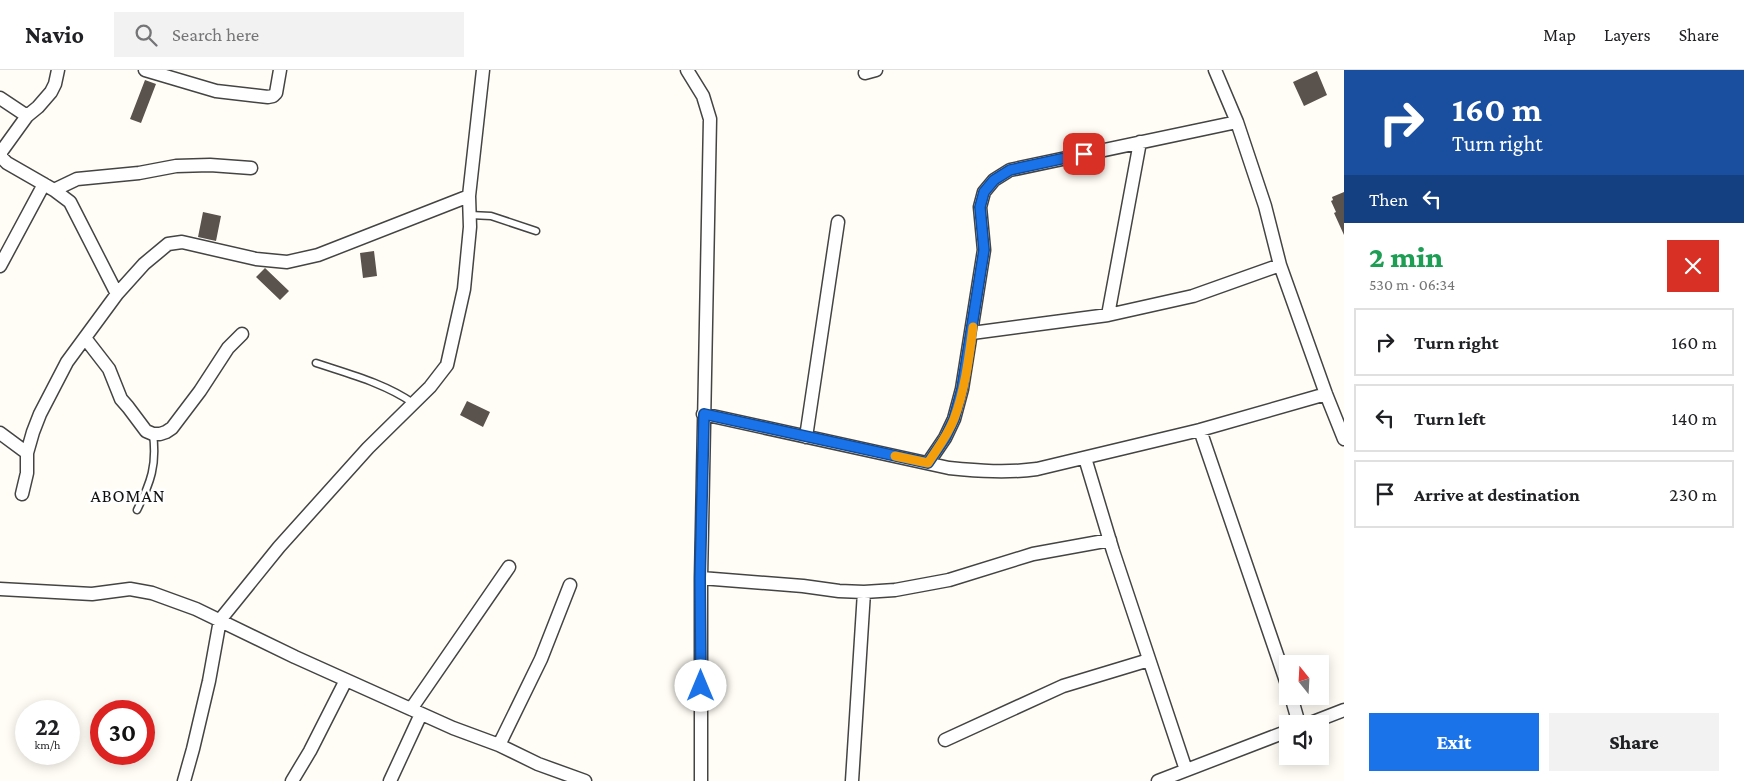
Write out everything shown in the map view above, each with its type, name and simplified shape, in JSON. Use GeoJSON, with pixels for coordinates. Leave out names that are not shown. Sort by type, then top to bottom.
{"type":"FeatureCollection","features":[{"type":"Feature","properties":{"kind":"street"},"geometry":{"type":"LineString","coordinates":[[58,70],[51,92],[28,116],[1,152],[1,157],[7,163],[49,187],[70,202],[117,294]]}},
{"type":"Feature","properties":{"kind":"street"},"geometry":{"type":"LineString","coordinates":[[145,70],[216,91],[268,97],[276,93],[280,70]]}},
{"type":"Feature","properties":{"kind":"street"},"geometry":{"type":"LineString","coordinates":[[184,781],[194,749],[220,620],[279,547],[368,448],[430,387],[447,365],[464,289],[470,227],[469,196],[483,70]]}},
{"type":"Feature","properties":{"kind":"street"},"geometry":{"type":"LineString","coordinates":[[687,70],[703,96],[710,119],[700,578],[701,781]]}},
{"type":"Feature","properties":{"kind":"street"},"geometry":{"type":"LineString","coordinates":[[1215,70],[1237,122],[1265,206],[1280,265],[1344,439]]}},
{"type":"Feature","properties":{"kind":"street"},"geometry":{"type":"LineString","coordinates":[[0,98],[28,116]]}},
{"type":"Feature","properties":{"kind":"street"},"geometry":{"type":"LineString","coordinates":[[928,463],[945,438],[954,419],[962,389],[984,250],[980,207],[984,192],[994,180],[1010,170],[1237,122]]}},
{"type":"Feature","properties":{"kind":"street"},"geometry":{"type":"LineString","coordinates":[[1108,315],[1140,142]]}},
{"type":"Feature","properties":{"kind":"street"},"geometry":{"type":"LineString","coordinates":[[0,266],[49,187],[87,177],[139,173],[176,166],[210,165],[251,168]]}},
{"type":"Feature","properties":{"kind":"street"},"geometry":{"type":"LineString","coordinates":[[22,494],[27,453],[40,414],[67,362],[117,294],[144,264],[168,244],[182,242],[256,259],[287,262],[318,255],[469,196]]}},
{"type":"Feature","properties":{"kind":"street"},"geometry":{"type":"LineString","coordinates":[[806,437],[838,222]]}},
{"type":"Feature","properties":{"kind":"street"},"geometry":{"type":"LineString","coordinates":[[972,333],[1108,315],[1193,296],[1280,265]]}},
{"type":"Feature","properties":{"kind":"street"},"geometry":{"type":"LineString","coordinates":[[85,338],[109,369],[121,399],[146,431],[153,434],[166,432],[172,428],[200,391],[228,348],[242,334]]}},
{"type":"Feature","properties":{"kind":"street"},"geometry":{"type":"LineString","coordinates":[[704,414],[928,463],[966,470],[1011,472],[1037,469],[1200,430],[1326,394]]}},
{"type":"Feature","properties":{"kind":"street"},"geometry":{"type":"LineString","coordinates":[[1200,430],[1279,660]]}},
{"type":"Feature","properties":{"kind":"street"},"geometry":{"type":"LineString","coordinates":[[0,433],[27,453]]}},
{"type":"Feature","properties":{"kind":"street"},"geometry":{"type":"LineString","coordinates":[[1085,458],[1186,770]]}},
{"type":"Feature","properties":{"kind":"street"},"geometry":{"type":"LineString","coordinates":[[700,578],[803,586],[839,592],[895,590],[948,580],[1033,554],[1110,540]]}},
{"type":"Feature","properties":{"kind":"street"},"geometry":{"type":"LineString","coordinates":[[390,781],[416,712],[510,567]]}},
{"type":"Feature","properties":{"kind":"street"},"geometry":{"type":"LineString","coordinates":[[499,745],[541,659],[570,585]]}},
{"type":"Feature","properties":{"kind":"street"},"geometry":{"type":"LineString","coordinates":[[0,589],[92,594],[130,590],[152,593],[196,608],[416,712],[499,745],[569,778],[585,781]]}},
{"type":"Feature","properties":{"kind":"street"},"geometry":{"type":"LineString","coordinates":[[852,781],[864,592]]}},
{"type":"Feature","properties":{"kind":"street"},"geometry":{"type":"LineString","coordinates":[[945,740],[1063,686],[1149,660]]}},
{"type":"Feature","properties":{"kind":"street"},"geometry":{"type":"LineString","coordinates":[[292,781],[310,751],[346,680]]}},
{"type":"Feature","properties":{"kind":"street"},"geometry":{"type":"LineString","coordinates":[[1329,716],[1344,710]]}},
{"type":"Feature","properties":{"kind":"street"},"geometry":{"type":"LineString","coordinates":[[1158,781],[1279,734]]}},
{"type":"Feature","properties":{"kind":"lane"},"geometry":{"type":"LineString","coordinates":[[470,215],[491,216],[536,231]]}},
{"type":"Feature","properties":{"kind":"lane"},"geometry":{"type":"LineString","coordinates":[[316,363],[393,390],[413,403]]}},
{"type":"Feature","properties":{"kind":"lane"},"geometry":{"type":"LineString","coordinates":[[138,510],[152,475],[155,458],[153,434]]}},
{"type":"Feature","properties":{"kind":"building"},"geometry":{"type":"Polygon","coordinates":[[[1317,71],[1327,95],[1304,106],[1293,82],[1317,71]]]}},
{"type":"Feature","properties":{"kind":"building"},"geometry":{"type":"Polygon","coordinates":[[[145,80],[156,84],[141,123],[130,119],[145,80]]]}},
{"type":"Feature","properties":{"kind":"building"},"geometry":{"type":"Polygon","coordinates":[[[1344,192],[1344,235],[1331,201],[1333,200],[1332,197],[1344,192]]]}},
{"type":"Feature","properties":{"kind":"building"},"geometry":{"type":"Polygon","coordinates":[[[203,212],[221,216],[216,241],[198,237],[203,212]]]}},
{"type":"Feature","properties":{"kind":"building"},"geometry":{"type":"Polygon","coordinates":[[[374,251],[377,276],[363,278],[360,253],[374,251]]]}},
{"type":"Feature","properties":{"kind":"building"},"geometry":{"type":"Polygon","coordinates":[[[265,268],[289,291],[280,300],[256,277],[265,268]]]}},
{"type":"Feature","properties":{"kind":"building"},"geometry":{"type":"Polygon","coordinates":[[[467,401],[490,412],[483,427],[460,415],[467,401]]]}},
{"type":"Feature","properties":{"kind":"slow traffic"},"geometry":{"type":"LineString","coordinates":[[895,456],[928,463],[945,438],[954,419],[962,389],[973,327]]}},
{"type":"Feature","properties":{"kind":"district","name":"ABOMAN"},"geometry":{"type":"Point","coordinates":[128,496]}},
{"type":"Feature","properties":{"kind":"route"},"geometry":{"type":"LineString","coordinates":[[701,686],[700,578],[704,414],[928,463],[945,438],[954,419],[962,389],[984,250],[980,207],[984,192],[994,180],[1010,170],[1084,154]]}}]}
